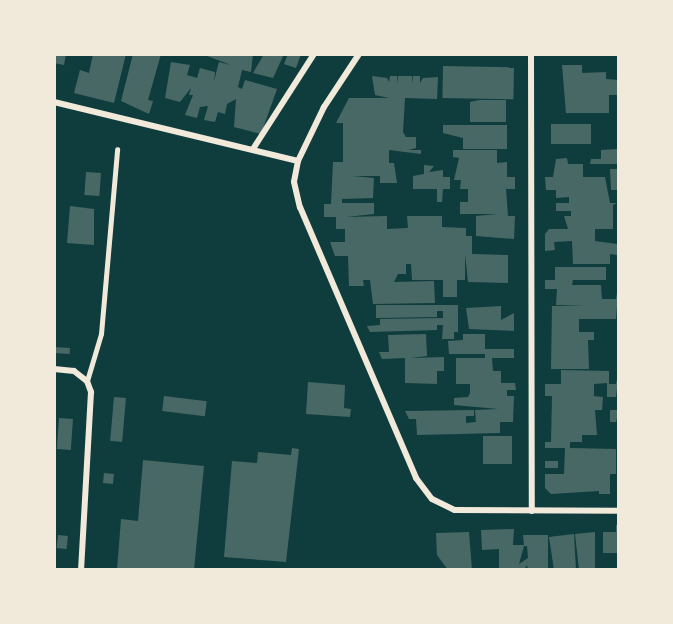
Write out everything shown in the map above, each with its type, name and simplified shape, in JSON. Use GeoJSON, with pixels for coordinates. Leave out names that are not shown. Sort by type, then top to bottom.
{"type":"FeatureCollection","features":[{"type":"Feature","properties":{"kind":"street"},"geometry":{"type":"LineString","coordinates":[[253,149],[314,54]]}},
{"type":"Feature","properties":{"kind":"street"},"geometry":{"type":"LineString","coordinates":[[359,54],[324,107],[298,161],[294,182],[300,207],[416,478],[432,499],[455,510],[619,511]]}},
{"type":"Feature","properties":{"kind":"street"},"geometry":{"type":"LineString","coordinates":[[531,54],[532,511]]}},
{"type":"Feature","properties":{"kind":"street"},"geometry":{"type":"LineString","coordinates":[[54,102],[298,161]]}},
{"type":"Feature","properties":{"kind":"street"},"geometry":{"type":"LineString","coordinates":[[54,369],[74,371],[87,381],[92,410],[81,570]]}},
{"type":"Feature","properties":{"kind":"lane"},"geometry":{"type":"LineString","coordinates":[[87,381],[101,334],[117,150]]}},
{"type":"Feature","properties":{"kind":"building"},"geometry":{"type":"Polygon","coordinates":[[[54,54],[66,54],[64,65],[54,63],[54,54]]]}},
{"type":"Feature","properties":{"kind":"building"},"geometry":{"type":"Polygon","coordinates":[[[93,54],[126,54],[114,103],[74,93],[80,70],[89,73],[93,54]]]}},
{"type":"Feature","properties":{"kind":"building"},"geometry":{"type":"Polygon","coordinates":[[[133,54],[161,54],[148,100],[153,101],[149,114],[121,101],[133,54]]]}},
{"type":"Feature","properties":{"kind":"building"},"geometry":{"type":"Polygon","coordinates":[[[202,54],[253,54],[251,72],[242,70],[238,87],[242,89],[245,80],[277,89],[261,134],[234,127],[236,99],[227,104],[225,114],[218,112],[215,122],[204,120],[208,106],[200,107],[197,118],[185,115],[193,95],[189,95],[191,88],[180,102],[165,98],[171,62],[190,65],[187,75],[197,78],[200,68],[215,72],[214,81],[219,62],[231,65],[202,54]]]}},
{"type":"Feature","properties":{"kind":"building"},"geometry":{"type":"Polygon","coordinates":[[[264,54],[284,54],[273,78],[253,73],[264,54]]]}},
{"type":"Feature","properties":{"kind":"building"},"geometry":{"type":"Polygon","coordinates":[[[288,54],[301,54],[296,68],[284,64],[288,54]]]}},
{"type":"Feature","properties":{"kind":"building"},"geometry":{"type":"Polygon","coordinates":[[[562,65],[582,65],[582,73],[606,72],[606,79],[619,80],[617,95],[609,95],[609,113],[566,113],[562,65]]]}},
{"type":"Feature","properties":{"kind":"building"},"geometry":{"type":"Polygon","coordinates":[[[443,66],[514,67],[513,99],[442,98],[443,66]]]}},
{"type":"Feature","properties":{"kind":"building"},"geometry":{"type":"Polygon","coordinates":[[[372,76],[387,78],[389,82],[390,76],[397,76],[397,84],[398,76],[412,76],[413,84],[413,76],[420,76],[420,83],[423,78],[438,77],[437,99],[405,98],[403,132],[406,137],[416,137],[416,148],[409,150],[421,150],[421,154],[389,150],[389,163],[394,163],[397,183],[380,183],[380,176],[353,176],[374,178],[373,198],[342,199],[342,203],[374,203],[374,214],[346,217],[387,216],[387,229],[408,228],[407,216],[442,216],[442,227],[466,228],[466,236],[472,236],[472,254],[508,255],[508,283],[468,282],[465,254],[465,280],[457,280],[457,297],[443,297],[443,280],[412,280],[411,264],[406,264],[406,274],[398,274],[394,282],[434,281],[435,303],[373,304],[370,280],[363,280],[364,286],[349,286],[348,256],[335,256],[330,242],[345,242],[345,229],[336,229],[336,217],[324,217],[324,204],[331,204],[333,162],[343,162],[343,123],[336,123],[349,98],[389,98],[375,95],[372,76]]]}},
{"type":"Feature","properties":{"kind":"building"},"geometry":{"type":"Polygon","coordinates":[[[506,100],[506,122],[470,122],[470,102],[506,100]]]}},
{"type":"Feature","properties":{"kind":"building"},"geometry":{"type":"Polygon","coordinates":[[[551,124],[591,124],[591,144],[551,144],[551,124]]]}},
{"type":"Feature","properties":{"kind":"building"},"geometry":{"type":"Polygon","coordinates":[[[443,125],[507,125],[507,149],[463,149],[463,138],[443,133],[443,125]]]}},
{"type":"Feature","properties":{"kind":"building"},"geometry":{"type":"Polygon","coordinates":[[[617,149],[617,164],[590,164],[591,159],[601,159],[601,150],[617,149]]]}},
{"type":"Feature","properties":{"kind":"building"},"geometry":{"type":"Polygon","coordinates":[[[453,150],[497,150],[497,163],[507,162],[507,177],[515,177],[515,189],[506,189],[508,216],[515,216],[514,239],[476,236],[476,216],[497,214],[460,214],[460,202],[468,202],[468,189],[460,189],[461,180],[454,180],[459,158],[453,157],[453,150]]]}},
{"type":"Feature","properties":{"kind":"building"},"geometry":{"type":"Polygon","coordinates":[[[567,158],[568,164],[583,164],[583,177],[605,177],[610,203],[617,203],[613,205],[613,229],[595,229],[595,241],[617,244],[617,255],[610,254],[610,264],[573,264],[572,241],[554,242],[555,250],[545,251],[545,234],[549,229],[568,229],[564,216],[571,216],[571,211],[556,211],[556,203],[569,203],[569,197],[556,198],[556,190],[546,190],[545,177],[553,177],[556,159],[567,158]]]}},
{"type":"Feature","properties":{"kind":"building"},"geometry":{"type":"Polygon","coordinates":[[[424,165],[434,166],[429,172],[443,170],[443,177],[450,177],[450,189],[443,189],[442,202],[437,202],[437,189],[413,189],[413,176],[424,174],[424,165]]]}},
{"type":"Feature","properties":{"kind":"building"},"geometry":{"type":"Polygon","coordinates":[[[617,165],[619,190],[611,190],[610,169],[617,169],[617,165]]]}},
{"type":"Feature","properties":{"kind":"building"},"geometry":{"type":"Polygon","coordinates":[[[86,172],[101,173],[99,196],[84,195],[86,172]]]}},
{"type":"Feature","properties":{"kind":"building"},"geometry":{"type":"Polygon","coordinates":[[[70,206],[94,209],[94,245],[67,243],[70,206]]]}},
{"type":"Feature","properties":{"kind":"building"},"geometry":{"type":"Polygon","coordinates":[[[555,267],[606,267],[606,280],[573,280],[572,285],[601,285],[602,299],[616,299],[619,280],[616,319],[579,319],[579,332],[594,332],[594,340],[588,340],[589,369],[551,369],[552,306],[586,306],[556,305],[557,289],[545,289],[545,280],[555,280],[555,267]]]}},
{"type":"Feature","properties":{"kind":"building"},"geometry":{"type":"Polygon","coordinates":[[[376,305],[458,305],[458,332],[454,332],[454,339],[442,339],[443,325],[437,325],[437,330],[370,332],[367,326],[380,325],[380,319],[443,318],[443,311],[437,311],[437,317],[376,318],[376,305]]]}},
{"type":"Feature","properties":{"kind":"building"},"geometry":{"type":"Polygon","coordinates":[[[501,306],[501,320],[514,313],[514,331],[469,329],[466,308],[501,306]]]}},
{"type":"Feature","properties":{"kind":"building"},"geometry":{"type":"Polygon","coordinates":[[[426,334],[427,356],[410,358],[444,357],[444,371],[437,371],[437,384],[405,383],[405,358],[382,359],[379,352],[389,352],[388,335],[426,334]]]}},
{"type":"Feature","properties":{"kind":"building"},"geometry":{"type":"Polygon","coordinates":[[[463,334],[485,334],[485,349],[514,349],[514,358],[492,358],[493,371],[501,371],[501,383],[515,383],[516,390],[507,390],[507,396],[514,396],[513,422],[500,422],[500,433],[417,435],[416,419],[409,419],[405,411],[474,410],[474,416],[466,416],[466,423],[476,422],[475,410],[498,409],[454,405],[454,398],[468,397],[470,393],[470,384],[456,384],[456,358],[485,358],[485,354],[449,354],[448,341],[463,340],[463,334]]]}},
{"type":"Feature","properties":{"kind":"building"},"geometry":{"type":"Polygon","coordinates":[[[54,347],[70,348],[70,354],[54,353],[54,347]]]}},
{"type":"Feature","properties":{"kind":"building"},"geometry":{"type":"Polygon","coordinates":[[[561,370],[609,371],[609,384],[616,384],[619,370],[616,397],[607,397],[607,383],[594,384],[594,396],[603,397],[602,410],[595,410],[597,435],[582,435],[582,442],[570,442],[570,448],[616,449],[616,474],[610,474],[610,494],[599,494],[599,491],[551,494],[545,488],[545,474],[564,474],[565,448],[545,448],[545,442],[551,442],[552,396],[545,396],[545,384],[561,384],[561,370]]]}},
{"type":"Feature","properties":{"kind":"building"},"geometry":{"type":"Polygon","coordinates":[[[308,382],[345,385],[344,408],[351,409],[350,417],[306,414],[308,382]]]}},
{"type":"Feature","properties":{"kind":"building"},"geometry":{"type":"Polygon","coordinates":[[[164,396],[207,401],[205,416],[162,411],[164,396]]]}},
{"type":"Feature","properties":{"kind":"building"},"geometry":{"type":"Polygon","coordinates":[[[114,397],[126,398],[122,442],[110,441],[114,397]]]}},
{"type":"Feature","properties":{"kind":"building"},"geometry":{"type":"Polygon","coordinates":[[[610,410],[619,410],[616,422],[610,422],[610,410]]]}},
{"type":"Feature","properties":{"kind":"building"},"geometry":{"type":"Polygon","coordinates":[[[59,418],[73,419],[71,450],[57,449],[59,418]]]}},
{"type":"Feature","properties":{"kind":"building"},"geometry":{"type":"Polygon","coordinates":[[[483,436],[512,436],[512,464],[483,464],[483,436]]]}},
{"type":"Feature","properties":{"kind":"building"},"geometry":{"type":"Polygon","coordinates":[[[292,448],[299,449],[286,562],[224,557],[232,461],[257,463],[258,452],[291,455],[292,448]]]}},
{"type":"Feature","properties":{"kind":"building"},"geometry":{"type":"Polygon","coordinates":[[[143,460],[204,466],[194,570],[117,570],[121,519],[138,521],[143,460]]]}},
{"type":"Feature","properties":{"kind":"building"},"geometry":{"type":"Polygon","coordinates":[[[545,461],[558,461],[558,468],[545,468],[545,461]]]}},
{"type":"Feature","properties":{"kind":"building"},"geometry":{"type":"Polygon","coordinates":[[[104,473],[114,474],[113,484],[103,483],[104,473]]]}},
{"type":"Feature","properties":{"kind":"building"},"geometry":{"type":"Polygon","coordinates":[[[616,525],[619,525],[619,553],[603,553],[603,532],[616,532],[616,525]]]}},
{"type":"Feature","properties":{"kind":"building"},"geometry":{"type":"Polygon","coordinates":[[[514,529],[513,545],[524,545],[523,535],[548,535],[548,570],[528,570],[527,565],[524,570],[499,570],[499,549],[482,550],[481,530],[514,529]],[[524,546],[519,564],[528,558],[527,546],[524,546]]]}},
{"type":"Feature","properties":{"kind":"building"},"geometry":{"type":"Polygon","coordinates":[[[469,532],[472,570],[448,570],[437,555],[436,533],[469,532]]]}},
{"type":"Feature","properties":{"kind":"building"},"geometry":{"type":"Polygon","coordinates":[[[595,532],[595,570],[579,570],[575,534],[595,532]]]}},
{"type":"Feature","properties":{"kind":"building"},"geometry":{"type":"Polygon","coordinates":[[[574,534],[576,570],[554,570],[549,537],[574,534]]]}},
{"type":"Feature","properties":{"kind":"building"},"geometry":{"type":"Polygon","coordinates":[[[58,535],[68,536],[67,549],[57,548],[58,535]]]}}]}
